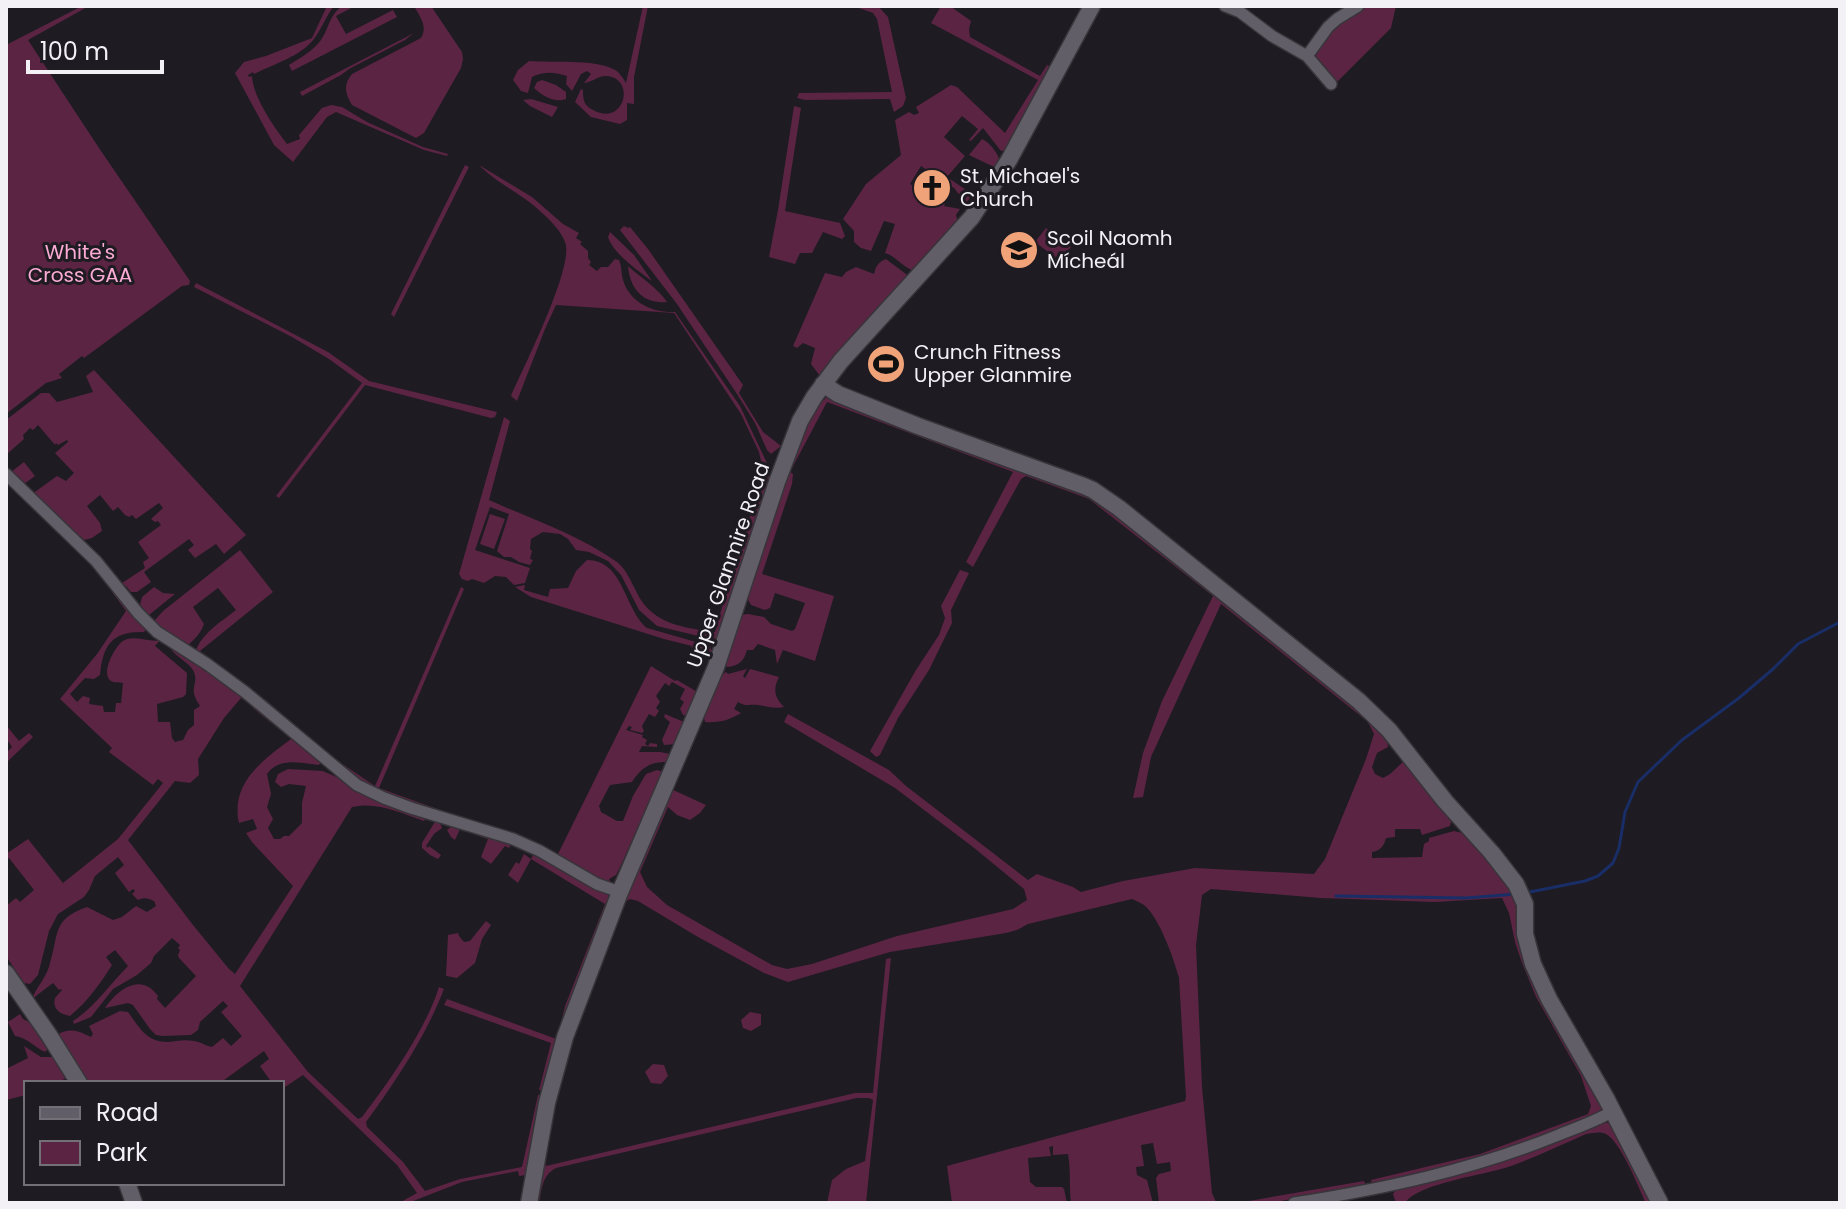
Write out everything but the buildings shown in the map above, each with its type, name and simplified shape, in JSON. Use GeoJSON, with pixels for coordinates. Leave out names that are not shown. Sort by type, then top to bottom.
{"type":"FeatureCollection","features":[{"type":"Feature","properties":{"kind":"main road","name":"Upper Glanmire Road"},"geometry":{"type":"LineString","coordinates":[[529,1203],[547,1103],[559,1057],[620,892],[718,661],[795,433],[806,409],[841,361],[972,217],[1009,160],[1092,6]]}},
{"type":"Feature","properties":{"kind":"main road"},"geometry":{"type":"LineString","coordinates":[[823,384],[832,391],[905,421],[1093,490],[1359,701],[1389,730],[1516,884],[1525,904],[1525,934],[1533,964],[1660,1203]]}},
{"type":"Feature","properties":{"kind":"main road"},"geometry":{"type":"LineString","coordinates":[[6,973],[78,1081]]}},
{"type":"Feature","properties":{"kind":"street"},"geometry":{"type":"LineString","coordinates":[[1307,56],[1328,27],[1358,6]]}},
{"type":"Feature","properties":{"kind":"street"},"geometry":{"type":"LineString","coordinates":[[1230,7],[1307,56],[1331,84]]}},
{"type":"Feature","properties":{"kind":"street"},"geometry":{"type":"LineString","coordinates":[[6,474],[96,561],[157,632],[245,692],[357,785],[411,808],[513,839],[597,884],[620,892]]}},
{"type":"Feature","properties":{"kind":"street"},"geometry":{"type":"LineString","coordinates":[[1294,1203],[1370,1190],[1481,1163],[1522,1150],[1613,1111]]}},
{"type":"Feature","properties":{"kind":"green space","name":"White's Cross GAA"},"geometry":{"type":"Polygon","coordinates":[[[82,6],[89,6],[28,40],[190,281],[189,285],[182,286],[84,358],[82,356],[59,374],[62,378],[46,383],[6,414],[6,45],[82,6]]]}},
{"type":"Feature","properties":{"kind":"green space"},"geometry":{"type":"Polygon","coordinates":[[[327,6],[334,6],[309,45],[287,59],[248,75],[252,76],[265,112],[287,144],[300,139],[299,135],[322,108],[331,105],[342,107],[367,122],[447,156],[424,150],[336,112],[327,117],[293,162],[274,145],[235,73],[244,62],[312,38],[327,6]]]}},
{"type":"Feature","properties":{"kind":"green space"},"geometry":{"type":"Polygon","coordinates":[[[342,6],[355,6],[336,16],[346,34],[393,10],[397,17],[292,71],[289,65],[318,44],[334,14],[342,6]]]}},
{"type":"Feature","properties":{"kind":"green space"},"geometry":{"type":"Polygon","coordinates":[[[414,6],[431,6],[462,52],[463,59],[461,68],[424,133],[416,138],[352,105],[346,89],[352,74],[421,38],[423,26],[414,6]]]}},
{"type":"Feature","properties":{"kind":"green space"},"geometry":{"type":"Polygon","coordinates":[[[643,6],[648,6],[634,77],[634,104],[627,103],[627,120],[620,124],[591,117],[575,102],[581,89],[590,108],[604,114],[612,112],[623,101],[622,85],[617,79],[604,76],[584,83],[591,74],[587,71],[581,74],[572,91],[566,84],[567,76],[545,73],[532,77],[528,93],[521,91],[513,80],[518,70],[529,61],[572,62],[613,69],[626,83],[643,6]]]}},
{"type":"Feature","properties":{"kind":"green space"},"geometry":{"type":"Polygon","coordinates":[[[853,6],[878,6],[888,17],[906,98],[903,106],[894,112],[890,99],[797,98],[799,93],[892,92],[877,19],[873,13],[853,6]]]}},
{"type":"Feature","properties":{"kind":"green space"},"geometry":{"type":"Polygon","coordinates":[[[941,6],[950,6],[971,21],[970,37],[1040,76],[1047,65],[1051,67],[1050,74],[1005,150],[1001,151],[983,128],[969,140],[978,129],[962,116],[944,137],[965,156],[947,177],[978,198],[970,198],[966,203],[954,188],[921,166],[910,184],[944,206],[960,209],[956,215],[958,222],[915,271],[885,253],[895,224],[884,221],[871,251],[854,242],[854,231],[843,219],[866,184],[901,155],[895,120],[909,112],[914,115],[919,113],[916,107],[951,85],[957,87],[1005,133],[1038,80],[931,23],[941,6]]]}},
{"type":"Feature","properties":{"kind":"green space"},"geometry":{"type":"Polygon","coordinates":[[[1364,6],[1396,6],[1391,28],[1337,82],[1312,55],[1341,21],[1364,6]]]}},
{"type":"Feature","properties":{"kind":"green space"},"geometry":{"type":"Polygon","coordinates":[[[414,33],[405,40],[302,96],[300,92],[414,33]]]}},
{"type":"Feature","properties":{"kind":"green space"},"geometry":{"type":"Polygon","coordinates":[[[542,80],[566,92],[566,99],[553,99],[537,91],[534,88],[542,80]]]}},
{"type":"Feature","properties":{"kind":"green space"},"geometry":{"type":"Polygon","coordinates":[[[531,99],[558,107],[552,117],[523,100],[531,99]]]}},
{"type":"Feature","properties":{"kind":"green space"},"geometry":{"type":"Polygon","coordinates":[[[794,106],[801,108],[785,211],[840,223],[845,236],[842,239],[823,232],[812,253],[800,253],[795,264],[769,257],[794,106]]]}},
{"type":"Feature","properties":{"kind":"green space"},"geometry":{"type":"Polygon","coordinates":[[[982,139],[998,156],[994,167],[969,155],[982,139]]]}},
{"type":"Feature","properties":{"kind":"green space"},"geometry":{"type":"Polygon","coordinates":[[[465,165],[469,167],[394,317],[391,314],[465,165]]]}},
{"type":"Feature","properties":{"kind":"green space"},"geometry":{"type":"Polygon","coordinates":[[[479,165],[532,197],[563,224],[579,233],[576,238],[588,251],[589,265],[597,271],[608,267],[615,259],[619,260],[623,280],[631,295],[643,305],[659,311],[675,312],[740,406],[767,463],[770,479],[721,638],[711,639],[657,626],[639,610],[621,575],[608,561],[576,550],[560,534],[543,532],[531,539],[530,559],[533,560],[530,565],[504,557],[497,551],[509,514],[490,507],[475,550],[530,568],[525,583],[514,585],[506,577],[495,576],[484,583],[472,579],[468,581],[459,574],[504,417],[510,421],[489,500],[602,552],[626,572],[651,612],[681,626],[715,632],[743,534],[765,478],[759,452],[741,414],[674,313],[556,305],[517,401],[511,396],[555,294],[566,254],[565,242],[555,226],[535,207],[479,165]]]}},
{"type":"Feature","properties":{"kind":"green space"},"geometry":{"type":"Polygon","coordinates":[[[624,226],[630,227],[648,249],[743,385],[739,393],[763,432],[781,446],[771,454],[737,394],[677,304],[620,230],[624,226]]]}},
{"type":"Feature","properties":{"kind":"green space"},"geometry":{"type":"Polygon","coordinates":[[[1046,228],[1071,247],[1060,261],[1035,242],[1046,228]]]}},
{"type":"Feature","properties":{"kind":"green space"},"geometry":{"type":"Polygon","coordinates":[[[610,232],[634,255],[652,281],[615,249],[608,237],[610,232]]]}},
{"type":"Feature","properties":{"kind":"green space"},"geometry":{"type":"Polygon","coordinates":[[[886,259],[908,278],[820,376],[811,364],[815,348],[803,343],[797,348],[793,346],[825,273],[842,277],[856,267],[874,274],[881,261],[886,259]]]}},
{"type":"Feature","properties":{"kind":"green space"},"geometry":{"type":"Polygon","coordinates":[[[628,266],[667,302],[651,300],[639,293],[628,266]]]}},
{"type":"Feature","properties":{"kind":"green space"},"geometry":{"type":"Polygon","coordinates":[[[196,283],[328,352],[369,381],[497,412],[495,417],[365,385],[279,498],[276,496],[362,383],[292,337],[194,287],[196,283]]]}},
{"type":"Feature","properties":{"kind":"green space"},"geometry":{"type":"Polygon","coordinates":[[[94,370],[246,535],[224,554],[216,544],[195,558],[188,550],[194,545],[189,539],[144,572],[151,582],[137,592],[131,592],[122,583],[145,568],[143,562],[149,558],[138,542],[161,525],[151,519],[163,508],[159,503],[136,519],[125,515],[118,507],[113,511],[100,495],[87,506],[100,523],[102,531],[84,540],[32,494],[57,476],[66,481],[74,473],[55,453],[67,440],[55,445],[38,425],[33,430],[30,428],[23,435],[24,439],[6,455],[6,420],[41,393],[49,393],[57,402],[93,392],[86,376],[94,370]]]}},
{"type":"Feature","properties":{"kind":"green space"},"geometry":{"type":"Polygon","coordinates":[[[827,397],[1091,494],[1363,710],[1387,739],[1388,747],[1377,753],[1372,767],[1375,774],[1383,778],[1404,761],[1452,818],[1450,826],[1422,835],[1420,829],[1395,829],[1395,837],[1386,838],[1381,848],[1372,852],[1372,858],[1422,857],[1424,844],[1429,838],[1454,831],[1466,834],[1518,894],[1519,923],[1605,1103],[1604,1113],[1480,1159],[1373,1186],[1371,1180],[1480,1154],[1588,1114],[1591,1106],[1581,1076],[1536,997],[1502,898],[1435,902],[1321,898],[1211,889],[1202,895],[1196,945],[1202,1087],[1212,1193],[1219,1203],[1159,1203],[1156,1178],[1171,1171],[1170,1162],[1157,1164],[1153,1143],[1141,1145],[1144,1166],[1136,1167],[1137,1175],[1147,1180],[1153,1203],[1071,1203],[1068,1154],[1053,1155],[1053,1146],[1049,1147],[1051,1156],[1028,1158],[1030,1182],[1036,1187],[1062,1187],[1067,1203],[952,1203],[947,1166],[1185,1101],[1179,978],[1155,919],[1144,905],[1132,899],[1028,924],[1006,933],[890,952],[788,982],[764,973],[630,899],[625,902],[596,973],[593,972],[671,789],[706,805],[690,820],[668,807],[640,872],[647,887],[667,905],[772,965],[787,969],[812,964],[897,936],[1013,909],[1027,900],[1024,889],[895,788],[784,722],[788,714],[889,770],[1028,880],[1037,874],[1081,892],[1195,868],[1314,874],[1325,859],[1366,759],[1374,734],[1368,722],[1221,604],[1151,757],[1143,797],[1133,798],[1143,753],[1162,701],[1213,596],[1089,499],[1026,476],[1021,479],[973,567],[966,562],[1013,472],[827,402],[790,472],[793,474],[792,484],[762,574],[834,596],[815,661],[783,650],[777,664],[775,650],[758,644],[753,650],[747,650],[740,662],[727,667],[723,660],[739,615],[764,617],[771,624],[792,631],[805,603],[775,593],[770,608],[765,610],[751,605],[744,597],[803,435],[806,433],[804,431],[817,406],[827,397]]]}},
{"type":"Feature","properties":{"kind":"green space"},"geometry":{"type":"Polygon","coordinates":[[[24,462],[35,476],[24,484],[11,472],[24,462]]]}},
{"type":"Feature","properties":{"kind":"green space"},"geometry":{"type":"Polygon","coordinates":[[[490,514],[505,519],[494,549],[480,544],[490,514]]]}},
{"type":"Feature","properties":{"kind":"green space"},"geometry":{"type":"Polygon","coordinates":[[[240,550],[273,592],[200,651],[267,701],[332,757],[375,786],[461,587],[464,589],[379,788],[451,814],[450,817],[394,798],[353,778],[196,651],[207,633],[236,610],[218,588],[193,607],[204,624],[187,646],[168,636],[155,623],[163,611],[240,550]]]}},
{"type":"Feature","properties":{"kind":"green space"},"geometry":{"type":"Polygon","coordinates":[[[587,560],[609,568],[639,620],[647,628],[710,646],[715,652],[706,654],[692,646],[531,597],[515,587],[525,585],[524,590],[548,597],[550,589],[568,588],[576,571],[587,560]]]}},
{"type":"Feature","properties":{"kind":"green space"},"geometry":{"type":"Polygon","coordinates":[[[960,570],[969,573],[951,610],[952,623],[929,670],[876,757],[870,751],[939,635],[945,618],[941,606],[960,570]]]}},
{"type":"Feature","properties":{"kind":"green space"},"geometry":{"type":"Polygon","coordinates":[[[154,587],[163,593],[175,594],[149,615],[140,605],[142,597],[154,587]]]}},
{"type":"Feature","properties":{"kind":"green space"},"geometry":{"type":"Polygon","coordinates":[[[115,590],[135,618],[147,628],[144,632],[124,634],[112,642],[104,655],[100,675],[94,679],[85,678],[70,694],[77,702],[83,696],[90,698],[89,704],[103,706],[104,712],[115,712],[116,703],[121,703],[123,683],[111,681],[108,667],[120,644],[132,638],[160,640],[155,646],[187,673],[186,694],[157,704],[158,722],[170,722],[175,742],[183,740],[194,725],[194,710],[200,706],[194,695],[194,672],[170,647],[250,701],[248,703],[241,698],[224,718],[198,759],[199,775],[190,783],[175,781],[128,840],[235,974],[293,886],[246,833],[257,829],[253,819],[239,823],[239,796],[244,784],[260,764],[291,739],[253,708],[255,705],[323,762],[318,765],[284,763],[267,774],[271,794],[267,807],[273,819],[268,828],[274,839],[289,836],[302,823],[306,786],[289,784],[281,787],[275,782],[278,774],[288,769],[323,771],[426,817],[424,821],[380,807],[352,807],[240,986],[308,1072],[358,1119],[406,1055],[439,987],[444,989],[419,1041],[366,1122],[367,1127],[403,1162],[425,1191],[460,1179],[522,1167],[538,1095],[542,1095],[526,1175],[519,1176],[518,1171],[462,1182],[408,1203],[399,1203],[417,1193],[397,1165],[303,1075],[284,1088],[284,1081],[271,1081],[260,1066],[269,1059],[264,1051],[223,1081],[83,1081],[55,1036],[73,1030],[91,1037],[93,1034],[89,1026],[120,1011],[128,1012],[144,1033],[154,1040],[191,1040],[212,1047],[223,1038],[231,1046],[242,1036],[221,1012],[228,1006],[223,1001],[191,1035],[156,1035],[133,1005],[128,1003],[105,1008],[116,995],[137,984],[151,989],[165,1008],[196,976],[179,958],[180,945],[172,938],[151,963],[113,989],[91,1017],[74,1024],[73,1021],[95,1003],[128,966],[115,950],[106,957],[112,965],[103,979],[70,1016],[56,1008],[55,998],[62,990],[53,983],[32,999],[49,968],[62,922],[68,917],[87,907],[113,920],[136,906],[147,912],[156,906],[150,899],[138,900],[132,894],[133,889],[129,892],[115,873],[124,865],[118,857],[95,876],[84,897],[58,914],[49,931],[38,975],[30,984],[24,983],[6,956],[6,906],[16,898],[20,902],[34,890],[9,858],[6,860],[6,854],[28,839],[63,883],[118,839],[163,783],[158,779],[153,785],[109,752],[112,748],[60,699],[97,654],[126,611],[112,592],[115,590]]]}},
{"type":"Feature","properties":{"kind":"green space"},"geometry":{"type":"Polygon","coordinates":[[[651,666],[699,693],[687,716],[683,715],[680,709],[684,702],[680,699],[685,689],[672,682],[669,686],[665,683],[656,696],[660,702],[656,708],[659,711],[655,717],[649,714],[642,726],[644,731],[630,730],[632,727],[629,726],[626,730],[643,735],[648,746],[650,743],[657,744],[657,747],[642,746],[639,752],[670,754],[667,762],[647,766],[632,782],[610,785],[599,806],[601,812],[623,821],[646,774],[657,770],[663,772],[616,875],[609,879],[611,884],[458,817],[520,836],[558,854],[651,666]]]}},
{"type":"Feature","properties":{"kind":"green space"},"geometry":{"type":"Polygon","coordinates":[[[747,669],[745,678],[750,669],[779,677],[776,693],[784,707],[738,702],[734,709],[741,713],[724,720],[705,722],[703,713],[719,677],[726,672],[747,669]]]}},
{"type":"Feature","properties":{"kind":"green space"},"geometry":{"type":"Polygon","coordinates":[[[665,714],[684,722],[675,744],[664,745],[662,740],[670,722],[664,717],[665,714]]]}},
{"type":"Feature","properties":{"kind":"green space"},"geometry":{"type":"Polygon","coordinates":[[[6,725],[19,741],[29,733],[33,737],[6,763],[6,753],[12,747],[6,738],[6,725]]]}},
{"type":"Feature","properties":{"kind":"green space"},"geometry":{"type":"Polygon","coordinates":[[[436,820],[442,828],[426,846],[441,855],[438,859],[422,848],[436,820]]]}},
{"type":"Feature","properties":{"kind":"green space"},"geometry":{"type":"Polygon","coordinates":[[[453,825],[512,842],[491,864],[481,857],[488,839],[460,829],[455,840],[447,830],[453,825]]]}},
{"type":"Feature","properties":{"kind":"green space"},"geometry":{"type":"Polygon","coordinates":[[[524,854],[531,859],[518,883],[508,875],[524,854]]]}},
{"type":"Feature","properties":{"kind":"green space"},"geometry":{"type":"Polygon","coordinates":[[[539,854],[610,896],[559,1031],[565,1006],[605,904],[531,859],[539,854]]]}},
{"type":"Feature","properties":{"kind":"green space"},"geometry":{"type":"Polygon","coordinates":[[[486,921],[491,925],[482,939],[475,963],[457,978],[446,976],[448,935],[458,933],[464,942],[470,941],[486,921]]]}},
{"type":"Feature","properties":{"kind":"green space"},"geometry":{"type":"Polygon","coordinates":[[[891,958],[866,1203],[827,1203],[832,1180],[846,1169],[865,1161],[873,1100],[869,1098],[857,1098],[556,1168],[545,1178],[539,1203],[534,1203],[542,1148],[569,1037],[573,1039],[550,1128],[546,1166],[855,1093],[873,1093],[886,959],[891,958]]]}},
{"type":"Feature","properties":{"kind":"green space"},"geometry":{"type":"Polygon","coordinates":[[[447,999],[559,1040],[543,1090],[539,1090],[551,1043],[444,1005],[447,999]]]}},
{"type":"Feature","properties":{"kind":"green space"},"geometry":{"type":"Polygon","coordinates":[[[750,1012],[761,1014],[761,1025],[751,1031],[743,1028],[741,1020],[750,1012]]]}},
{"type":"Feature","properties":{"kind":"green space"},"geometry":{"type":"Polygon","coordinates":[[[20,1014],[33,1024],[49,1047],[45,1052],[15,1036],[8,1022],[20,1014]]]}},
{"type":"Feature","properties":{"kind":"green space"},"geometry":{"type":"Polygon","coordinates":[[[24,1046],[41,1057],[56,1059],[67,1078],[60,1081],[24,1081],[24,1096],[6,1100],[6,1069],[28,1058],[24,1046]]]}},
{"type":"Feature","properties":{"kind":"green space"},"geometry":{"type":"Polygon","coordinates":[[[653,1064],[664,1065],[668,1076],[661,1084],[651,1083],[645,1072],[653,1064]]]}},
{"type":"Feature","properties":{"kind":"green space"},"geometry":{"type":"Polygon","coordinates":[[[1600,1121],[1613,1124],[1656,1203],[1646,1203],[1617,1146],[1606,1134],[1598,1132],[1586,1134],[1511,1166],[1438,1185],[1412,1196],[1405,1203],[1396,1203],[1393,1194],[1396,1189],[1600,1121]]]}},
{"type":"Feature","properties":{"kind":"green space"},"geometry":{"type":"Polygon","coordinates":[[[1364,1181],[1366,1187],[1269,1203],[1237,1203],[1364,1181]]]}},
{"type":"Feature","properties":{"kind":"waterway"},"geometry":{"type":"LineString","coordinates":[[1525,893],[1598,876],[1613,863],[1619,848],[1625,812],[1638,782],[1682,740],[1739,698],[1798,644],[1840,622]]}},
{"type":"Feature","properties":{"kind":"waterway"},"geometry":{"type":"LineString","coordinates":[[1336,896],[1466,898],[1516,894]]}},
{"type":"Feature","properties":{"kind":"place","name":"St. Michael's Church"},"geometry":{"type":"Point","coordinates":[932,188]}},
{"type":"Feature","properties":{"kind":"place","name":"Scoil Naomh Mícheál"},"geometry":{"type":"Point","coordinates":[1019,250]}},
{"type":"Feature","properties":{"kind":"place","name":"Crunch Fitness Upper Glanmire"},"geometry":{"type":"Point","coordinates":[886,364]}}]}
